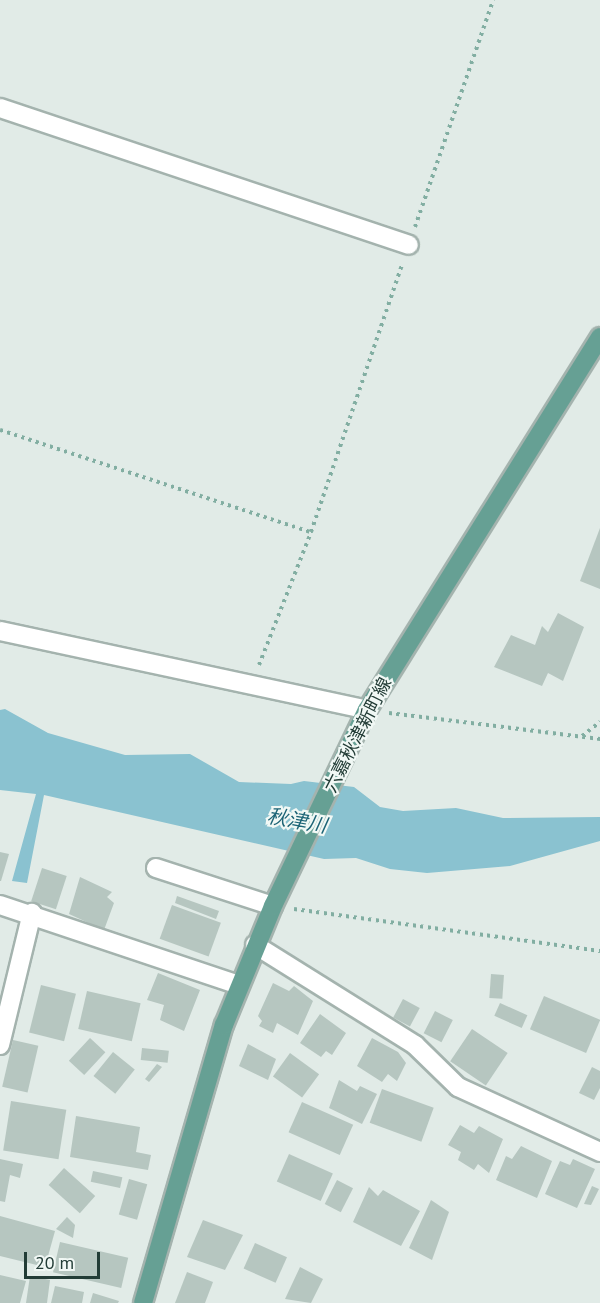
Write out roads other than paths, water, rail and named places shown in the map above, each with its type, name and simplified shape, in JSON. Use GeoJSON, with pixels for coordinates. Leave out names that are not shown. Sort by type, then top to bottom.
{"type":"FeatureCollection","features":[{"type":"Feature","properties":{"kind":"main road","name":"六嘉秋津新町線"},"geometry":{"type":"LineString","coordinates":[[143,1303],[224,1025],[273,906],[367,710],[600,337]]}},
{"type":"Feature","properties":{"kind":"street"},"geometry":{"type":"LineString","coordinates":[[0,108],[409,244]]}},
{"type":"Feature","properties":{"kind":"street"},"geometry":{"type":"LineString","coordinates":[[0,631],[367,710]]}},
{"type":"Feature","properties":{"kind":"street"},"geometry":{"type":"LineString","coordinates":[[156,868],[273,906]]}},
{"type":"Feature","properties":{"kind":"street"},"geometry":{"type":"LineString","coordinates":[[0,905],[32,913],[239,985]]}},
{"type":"Feature","properties":{"kind":"street"},"geometry":{"type":"LineString","coordinates":[[0,1045],[32,913]]}},
{"type":"Feature","properties":{"kind":"street"},"geometry":{"type":"LineString","coordinates":[[255,945],[415,1045],[458,1087],[600,1152]]}},
{"type":"Feature","properties":{"kind":"water","name":"秋津川"},"geometry":{"type":"Polygon","coordinates":[[[5,709],[48,733],[125,755],[190,754],[239,782],[291,784],[304,781],[354,787],[380,807],[403,811],[456,808],[503,818],[600,817],[600,841],[510,866],[427,873],[390,869],[356,858],[324,859],[44,795],[27,883],[12,881],[36,794],[0,790],[0,710],[5,709]]]}}]}
